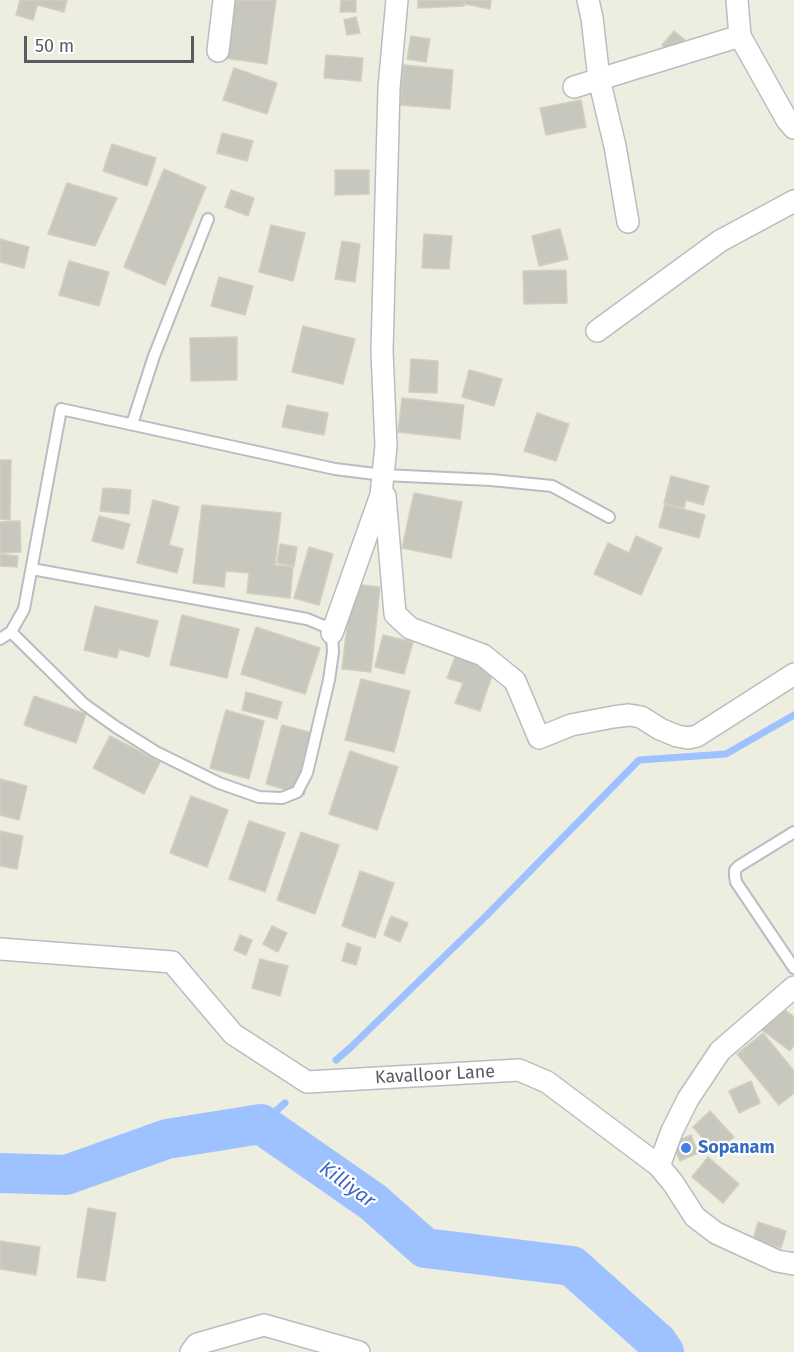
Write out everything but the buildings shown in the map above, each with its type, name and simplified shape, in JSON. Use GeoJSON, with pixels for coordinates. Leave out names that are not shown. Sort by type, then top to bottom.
{"type":"FeatureCollection","features":[{"type":"Feature","properties":{"kind":"street"},"geometry":{"type":"LineString","coordinates":[[218,51],[224,0]]}},
{"type":"Feature","properties":{"kind":"street"},"geometry":{"type":"LineString","coordinates":[[332,633],[381,495],[386,446],[382,351],[389,88],[397,0]]}},
{"type":"Feature","properties":{"kind":"street"},"geometry":{"type":"LineString","coordinates":[[588,0],[599,79],[615,146],[628,222]]}},
{"type":"Feature","properties":{"kind":"street"},"geometry":{"type":"LineString","coordinates":[[737,0],[740,36],[787,120],[794,128]]}},
{"type":"Feature","properties":{"kind":"street"},"geometry":{"type":"LineString","coordinates":[[574,87],[740,36]]}},
{"type":"Feature","properties":{"kind":"street"},"geometry":{"type":"LineString","coordinates":[[597,331],[720,241],[794,201]]}},
{"type":"Feature","properties":{"kind":"street"},"geometry":{"type":"LineString","coordinates":[[383,475],[395,614],[410,627],[483,655],[515,681],[539,738],[572,725],[629,715],[641,717],[677,736],[688,738],[697,736],[794,674]]}},
{"type":"Feature","properties":{"kind":"street","name":"Kavalloor Lane"},"geometry":{"type":"LineString","coordinates":[[0,949],[172,962],[233,1034],[308,1082],[519,1070],[547,1083],[659,1166],[695,1217],[716,1233],[777,1260],[794,1264]]}},
{"type":"Feature","properties":{"kind":"street"},"geometry":{"type":"LineString","coordinates":[[659,1166],[672,1131],[688,1099],[720,1051],[794,987]]}},
{"type":"Feature","properties":{"kind":"street"},"geometry":{"type":"LineString","coordinates":[[191,1352],[197,1344],[264,1325],[359,1352]]}},
{"type":"Feature","properties":{"kind":"lane"},"geometry":{"type":"LineString","coordinates":[[132,424],[154,356],[208,219]]}},
{"type":"Feature","properties":{"kind":"lane"},"geometry":{"type":"LineString","coordinates":[[0,639],[11,632],[24,609],[62,409],[335,469],[383,475],[491,480],[552,486],[609,517]]}},
{"type":"Feature","properties":{"kind":"lane"},"geometry":{"type":"LineString","coordinates":[[11,632],[84,704],[156,752],[219,783],[259,797],[282,798],[297,792],[307,773],[329,680],[333,652],[332,633],[324,626],[307,619],[32,569]]}},
{"type":"Feature","properties":{"kind":"lane"},"geometry":{"type":"LineString","coordinates":[[794,832],[739,866],[735,870],[735,876],[736,882],[794,968]]}},
{"type":"Feature","properties":{"kind":"waterway"},"geometry":{"type":"LineString","coordinates":[[336,1060],[485,917],[639,760],[726,754],[794,715]]}},
{"type":"Feature","properties":{"kind":"waterway"},"geometry":{"type":"LineString","coordinates":[[261,1124],[285,1103]]}},
{"type":"Feature","properties":{"kind":"waterway","name":"Killiyar"},"geometry":{"type":"LineString","coordinates":[[0,1173],[66,1175],[167,1139],[261,1124],[373,1202],[425,1248],[572,1266],[658,1343],[664,1352]]}},
{"type":"Feature","properties":{"kind":"place","name":"Sopanam"},"geometry":{"type":"Point","coordinates":[686,1148]}}]}
